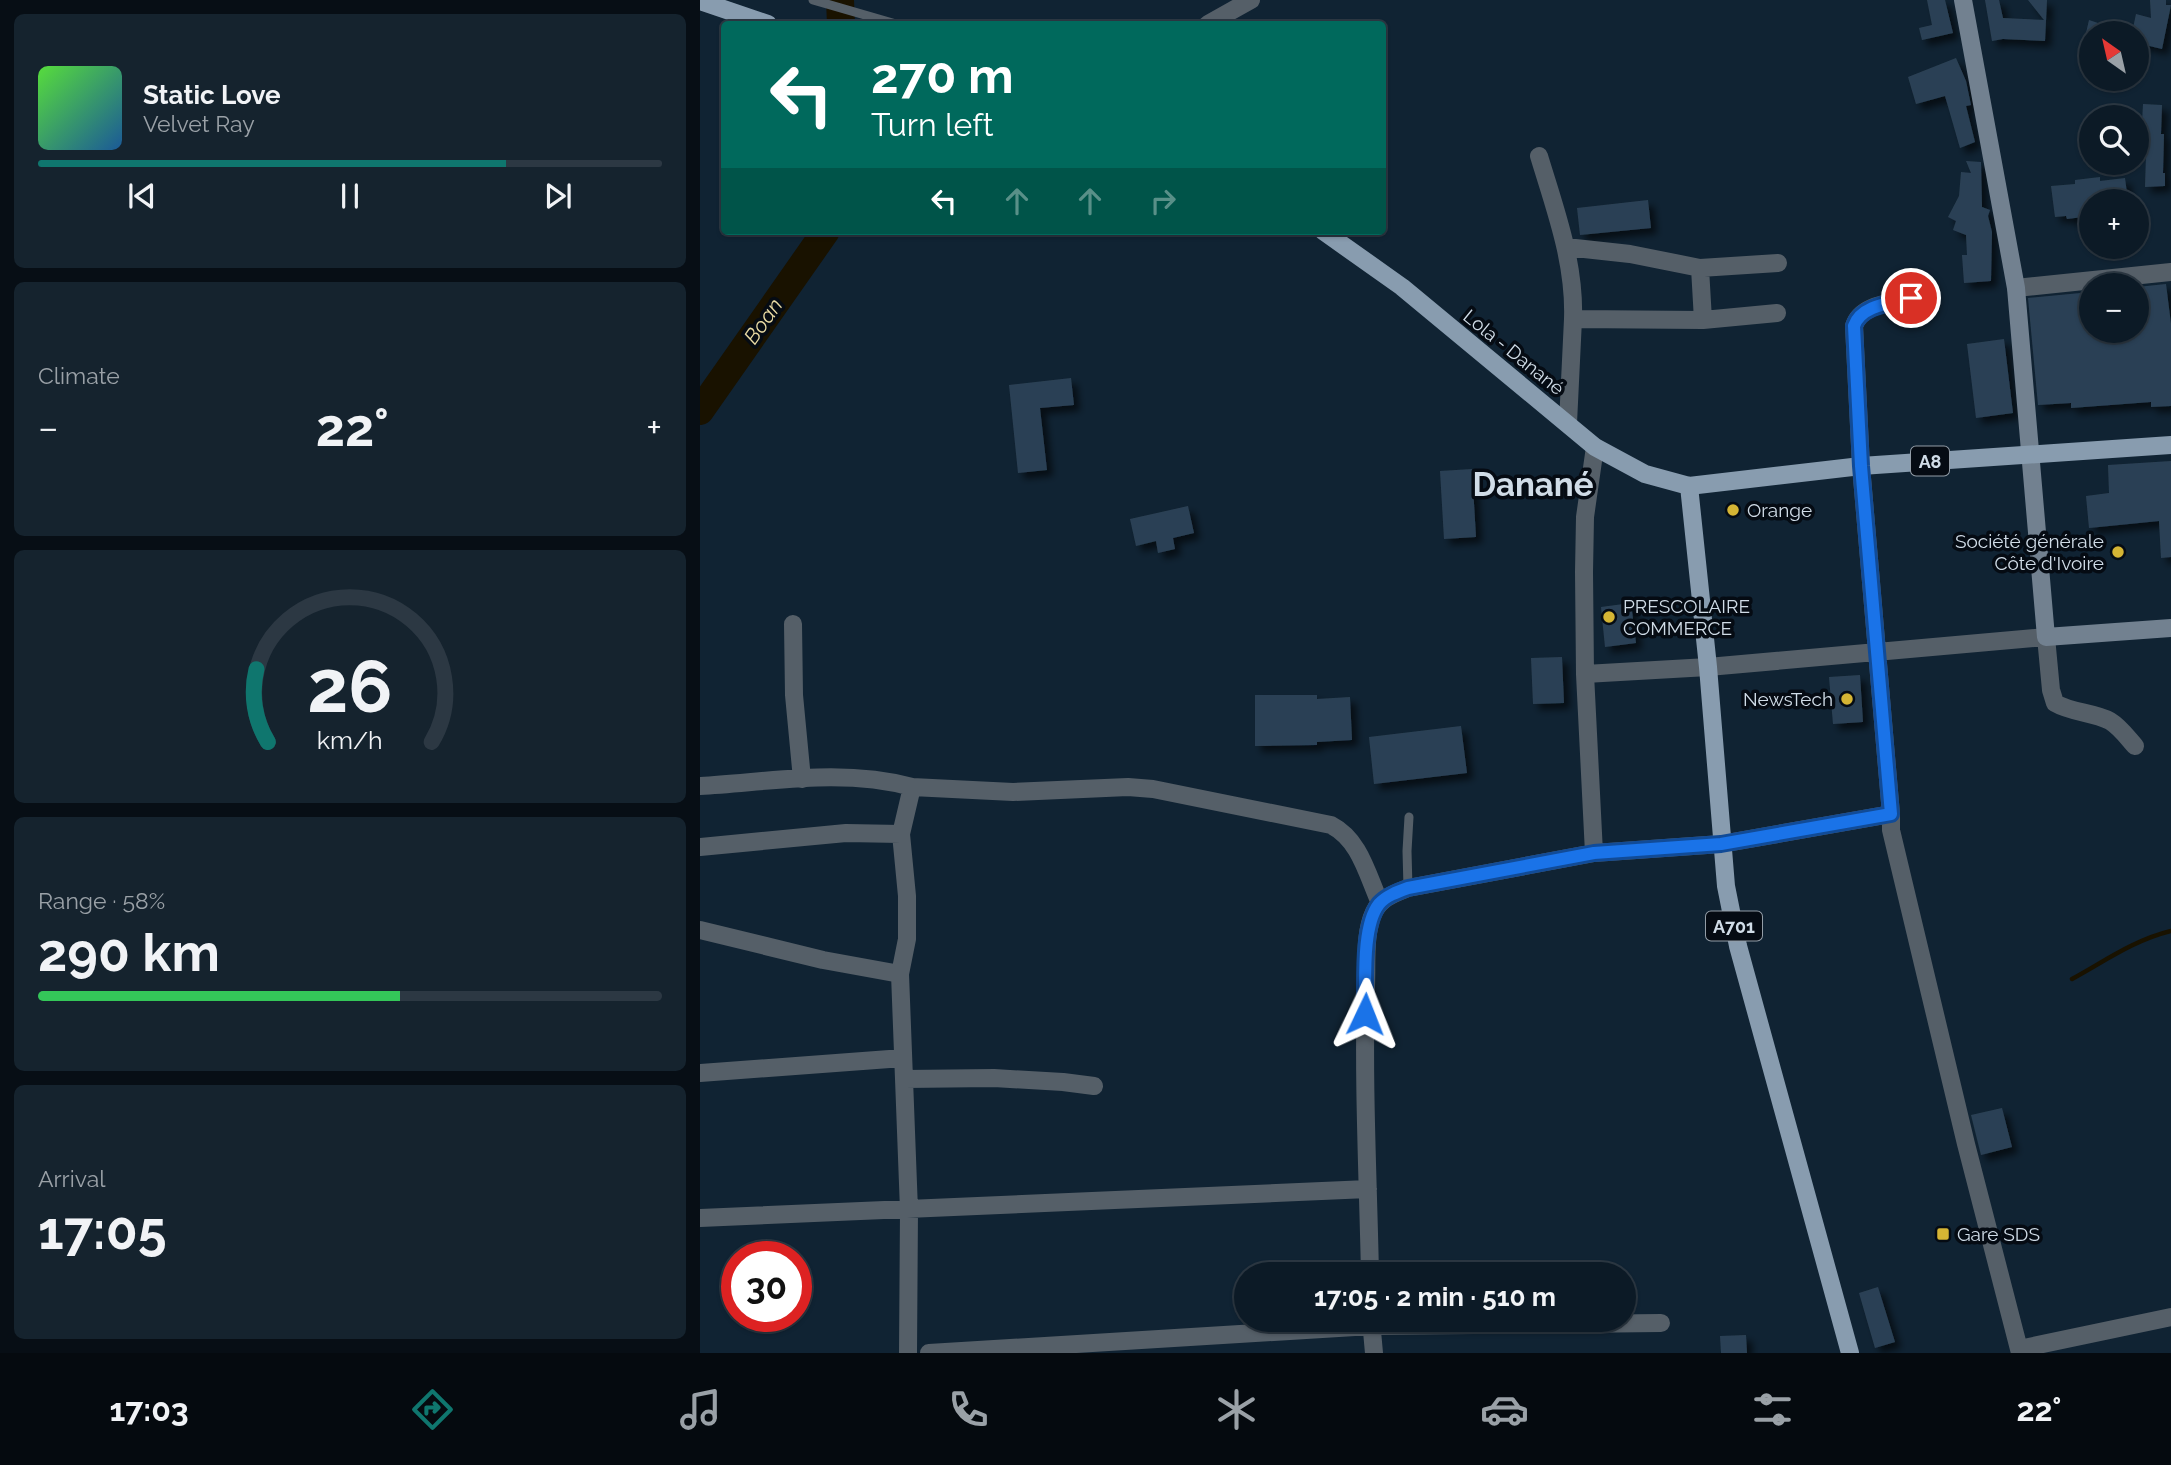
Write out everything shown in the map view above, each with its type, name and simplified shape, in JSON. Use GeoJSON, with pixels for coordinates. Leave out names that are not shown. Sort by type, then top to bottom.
{"type":"FeatureCollection","features":[{"type":"Feature","properties":{"kind":"main road"},"geometry":{"type":"LineString","coordinates":[[700,1],[759,21]]}},
{"type":"Feature","properties":{"kind":"main road","name":"Lola - Danané"},"geometry":{"type":"LineString","coordinates":[[1329,235],[1402,287],[1595,447],[1645,474],[1689,486]]}},
{"type":"Feature","properties":{"kind":"main road","name":"A8"},"geometry":{"type":"LineString","coordinates":[[1689,486],[1861,466],[2171,445]]}},
{"type":"Feature","properties":{"kind":"main road","name":"A701"},"geometry":{"type":"LineString","coordinates":[[1689,486],[1708,667],[1726,886],[1738,946],[1850,1353]]}},
{"type":"Feature","properties":{"kind":"street"},"geometry":{"type":"LineString","coordinates":[[1213,21],[1251,0]]}},
{"type":"Feature","properties":{"kind":"street"},"geometry":{"type":"LineString","coordinates":[[1963,0],[2016,288],[2051,690],[2055,703],[2065,709],[2109,721],[2123,731],[2135,746]]}},
{"type":"Feature","properties":{"kind":"street"},"geometry":{"type":"LineString","coordinates":[[1539,156],[1566,247],[1574,300],[1568,423]]}},
{"type":"Feature","properties":{"kind":"street"},"geometry":{"type":"LineString","coordinates":[[1566,247],[1630,254],[1700,268],[1777,263]]}},
{"type":"Feature","properties":{"kind":"street"},"geometry":{"type":"LineString","coordinates":[[1700,268],[1703,320]]}},
{"type":"Feature","properties":{"kind":"street"},"geometry":{"type":"LineString","coordinates":[[2016,288],[2171,272]]}},
{"type":"Feature","properties":{"kind":"street"},"geometry":{"type":"LineString","coordinates":[[1911,298],[1875,307],[1860,315],[1854,326],[1861,466],[1891,830],[1966,1144],[2020,1351],[2169,1324]]}},
{"type":"Feature","properties":{"kind":"street"},"geometry":{"type":"LineString","coordinates":[[1573,319],[1703,320],[1777,313]]}},
{"type":"Feature","properties":{"kind":"street"},"geometry":{"type":"LineString","coordinates":[[1594,853],[1585,674],[1585,517],[1595,447]]}},
{"type":"Feature","properties":{"kind":"street"},"geometry":{"type":"LineString","coordinates":[[793,624],[794,695],[802,779]]}},
{"type":"Feature","properties":{"kind":"street"},"geometry":{"type":"LineString","coordinates":[[1585,674],[1708,667],[2171,628]]}},
{"type":"Feature","properties":{"kind":"street"},"geometry":{"type":"LineString","coordinates":[[700,786],[835,775],[912,787],[1013,792],[1128,787],[1153,789],[1331,825],[1344,832],[1352,841],[1380,903]]}},
{"type":"Feature","properties":{"kind":"street"},"geometry":{"type":"LineString","coordinates":[[908,1353],[909,1210],[900,974],[908,939],[901,834],[912,787]]}},
{"type":"Feature","properties":{"kind":"street"},"geometry":{"type":"LineString","coordinates":[[1370,1262],[1366,976],[1369,934],[1373,915],[1380,903],[1408,888],[1594,853],[1721,844],[1891,814]]}},
{"type":"Feature","properties":{"kind":"street"},"geometry":{"type":"LineString","coordinates":[[700,847],[846,833],[901,834]]}},
{"type":"Feature","properties":{"kind":"street"},"geometry":{"type":"LineString","coordinates":[[700,930],[823,960],[900,974]]}},
{"type":"Feature","properties":{"kind":"street"},"geometry":{"type":"LineString","coordinates":[[700,1073],[903,1058]]}},
{"type":"Feature","properties":{"kind":"street"},"geometry":{"type":"LineString","coordinates":[[905,1079],[994,1078],[1094,1086]]}},
{"type":"Feature","properties":{"kind":"street"},"geometry":{"type":"LineString","coordinates":[[700,1218],[1368,1189]]}},
{"type":"Feature","properties":{"kind":"street"},"geometry":{"type":"LineString","coordinates":[[1636,1323],[1661,1323]]}},
{"type":"Feature","properties":{"kind":"street"},"geometry":{"type":"LineString","coordinates":[[929,1353],[1238,1332]]}},
{"type":"Feature","properties":{"kind":"street"},"geometry":{"type":"LineString","coordinates":[[1372,1332],[1374,1353]]}},
{"type":"Feature","properties":{"kind":"lane"},"geometry":{"type":"LineString","coordinates":[[813,0],[886,21]]}},
{"type":"Feature","properties":{"kind":"lane"},"geometry":{"type":"LineString","coordinates":[[1408,888],[1409,817]]}},
{"type":"Feature","properties":{"kind":"building"},"geometry":{"type":"Polygon","coordinates":[[[1927,0],[1945,0],[1953,33],[1922,40],[1919,28],[1932,25],[1927,0]]]}},
{"type":"Feature","properties":{"kind":"building"},"geometry":{"type":"Polygon","coordinates":[[[1985,0],[1999,0],[2003,18],[2044,20],[2028,0],[2047,0],[2045,41],[1992,41],[1985,0]]]}},
{"type":"Feature","properties":{"kind":"building"},"geometry":{"type":"Polygon","coordinates":[[[2150,0],[2166,0],[2166,5],[2171,5],[2162,49],[2149,46],[2149,21],[2135,21],[2136,14],[2151,18],[2150,0]]]}},
{"type":"Feature","properties":{"kind":"building"},"geometry":{"type":"Polygon","coordinates":[[[1956,58],[1966,81],[1971,105],[1966,106],[1975,142],[1960,148],[1945,96],[1916,104],[1908,77],[1956,58]]]}},
{"type":"Feature","properties":{"kind":"building"},"geometry":{"type":"Polygon","coordinates":[[[2143,104],[2162,105],[2165,186],[2145,187],[2145,175],[2149,175],[2149,105],[2143,104]]]}},
{"type":"Feature","properties":{"kind":"building"},"geometry":{"type":"Polygon","coordinates":[[[1966,161],[1981,162],[1982,207],[1990,210],[1988,216],[1992,232],[1991,281],[1964,283],[1962,255],[1967,255],[1966,235],[1953,230],[1956,221],[1948,217],[1959,196],[1961,172],[1971,173],[1966,161]]]}},
{"type":"Feature","properties":{"kind":"building"},"geometry":{"type":"Polygon","coordinates":[[[2125,178],[2126,189],[2079,189],[2079,218],[2055,217],[2051,186],[2075,184],[2075,180],[2125,178]]]}},
{"type":"Feature","properties":{"kind":"building"},"geometry":{"type":"Polygon","coordinates":[[[1648,200],[1651,228],[1580,235],[1577,208],[1648,200]]]}},
{"type":"Feature","properties":{"kind":"building"},"geometry":{"type":"Polygon","coordinates":[[[2166,284],[2171,324],[2171,406],[2151,407],[2151,402],[2071,408],[2071,403],[2038,405],[2028,298],[2079,293],[2079,343],[2149,343],[2149,286],[2166,284]]]}},
{"type":"Feature","properties":{"kind":"building"},"geometry":{"type":"Polygon","coordinates":[[[2004,339],[2013,413],[1976,418],[1967,344],[2004,339]]]}},
{"type":"Feature","properties":{"kind":"building"},"geometry":{"type":"Polygon","coordinates":[[[1071,378],[1074,405],[1040,408],[1047,470],[1018,473],[1009,385],[1071,378]]]}},
{"type":"Feature","properties":{"kind":"building"},"geometry":{"type":"Polygon","coordinates":[[[2171,461],[2171,557],[2161,558],[2159,521],[2089,528],[2086,496],[2109,493],[2108,465],[2171,461]]]}},
{"type":"Feature","properties":{"kind":"building"},"geometry":{"type":"Polygon","coordinates":[[[1472,469],[1476,537],[1444,539],[1440,471],[1472,469]]]}},
{"type":"Feature","properties":{"kind":"building"},"geometry":{"type":"Polygon","coordinates":[[[1188,506],[1194,533],[1173,538],[1175,549],[1158,553],[1156,541],[1136,546],[1130,519],[1188,506]]]}},
{"type":"Feature","properties":{"kind":"building"},"geometry":{"type":"Polygon","coordinates":[[[1631,603],[1636,643],[1605,647],[1601,607],[1631,603]]]}},
{"type":"Feature","properties":{"kind":"building"},"geometry":{"type":"Polygon","coordinates":[[[1562,657],[1564,703],[1533,704],[1531,658],[1562,657]]]}},
{"type":"Feature","properties":{"kind":"building"},"geometry":{"type":"Polygon","coordinates":[[[1860,675],[1863,722],[1833,724],[1829,677],[1860,675]]]}},
{"type":"Feature","properties":{"kind":"building"},"geometry":{"type":"Polygon","coordinates":[[[1255,695],[1317,695],[1317,699],[1350,697],[1352,740],[1317,742],[1317,745],[1255,746],[1255,695]]]}},
{"type":"Feature","properties":{"kind":"building"},"geometry":{"type":"Polygon","coordinates":[[[1461,726],[1467,773],[1374,784],[1369,737],[1461,726]]]}},
{"type":"Feature","properties":{"kind":"building"},"geometry":{"type":"Polygon","coordinates":[[[2002,1108],[2012,1147],[1981,1155],[1971,1115],[2002,1108]]]}},
{"type":"Feature","properties":{"kind":"building"},"geometry":{"type":"Polygon","coordinates":[[[1878,1287],[1895,1342],[1875,1348],[1859,1293],[1878,1287]]]}},
{"type":"Feature","properties":{"kind":"building"},"geometry":{"type":"Polygon","coordinates":[[[1746,1335],[1747,1353],[1721,1353],[1720,1336],[1746,1335]]]}},
{"type":"Feature","properties":{"kind":"waterway","name":"Boan"},"geometry":{"type":"LineString","coordinates":[[840,0],[841,21]]}},
{"type":"Feature","properties":{"kind":"waterway","name":"Boan"},"geometry":{"type":"LineString","coordinates":[[700,411],[823,235]]}},
{"type":"Feature","properties":{"kind":"waterway"},"geometry":{"type":"LineString","coordinates":[[2072,979],[2132,945],[2171,931]]}},
{"type":"Feature","properties":{"kind":"place","name":"Orange"},"geometry":{"type":"Point","coordinates":[1733,510]}},
{"type":"Feature","properties":{"kind":"place","name":"Société générale Côte d'Ivoire"},"geometry":{"type":"Point","coordinates":[2118,552]}},
{"type":"Feature","properties":{"kind":"place","name":"PRESCOLAIRE COMMERCE"},"geometry":{"type":"Point","coordinates":[1609,617]}},
{"type":"Feature","properties":{"kind":"place","name":"NewsTech"},"geometry":{"type":"Point","coordinates":[1847,699]}},
{"type":"Feature","properties":{"kind":"place","name":"Gare SDS"},"geometry":{"type":"Point","coordinates":[1943,1234]}},
{"type":"Feature","properties":{"kind":"district","name":"Danané"},"geometry":{"type":"Point","coordinates":[1533,484]}},
{"type":"Feature","properties":{"kind":"route"},"geometry":{"type":"LineString","coordinates":[[1365,1014],[1369,934],[1373,915],[1380,903],[1397,892],[1594,853],[1721,844],[1891,814],[1861,466],[1854,326],[1860,315],[1875,307],[1911,298]]}}]}
